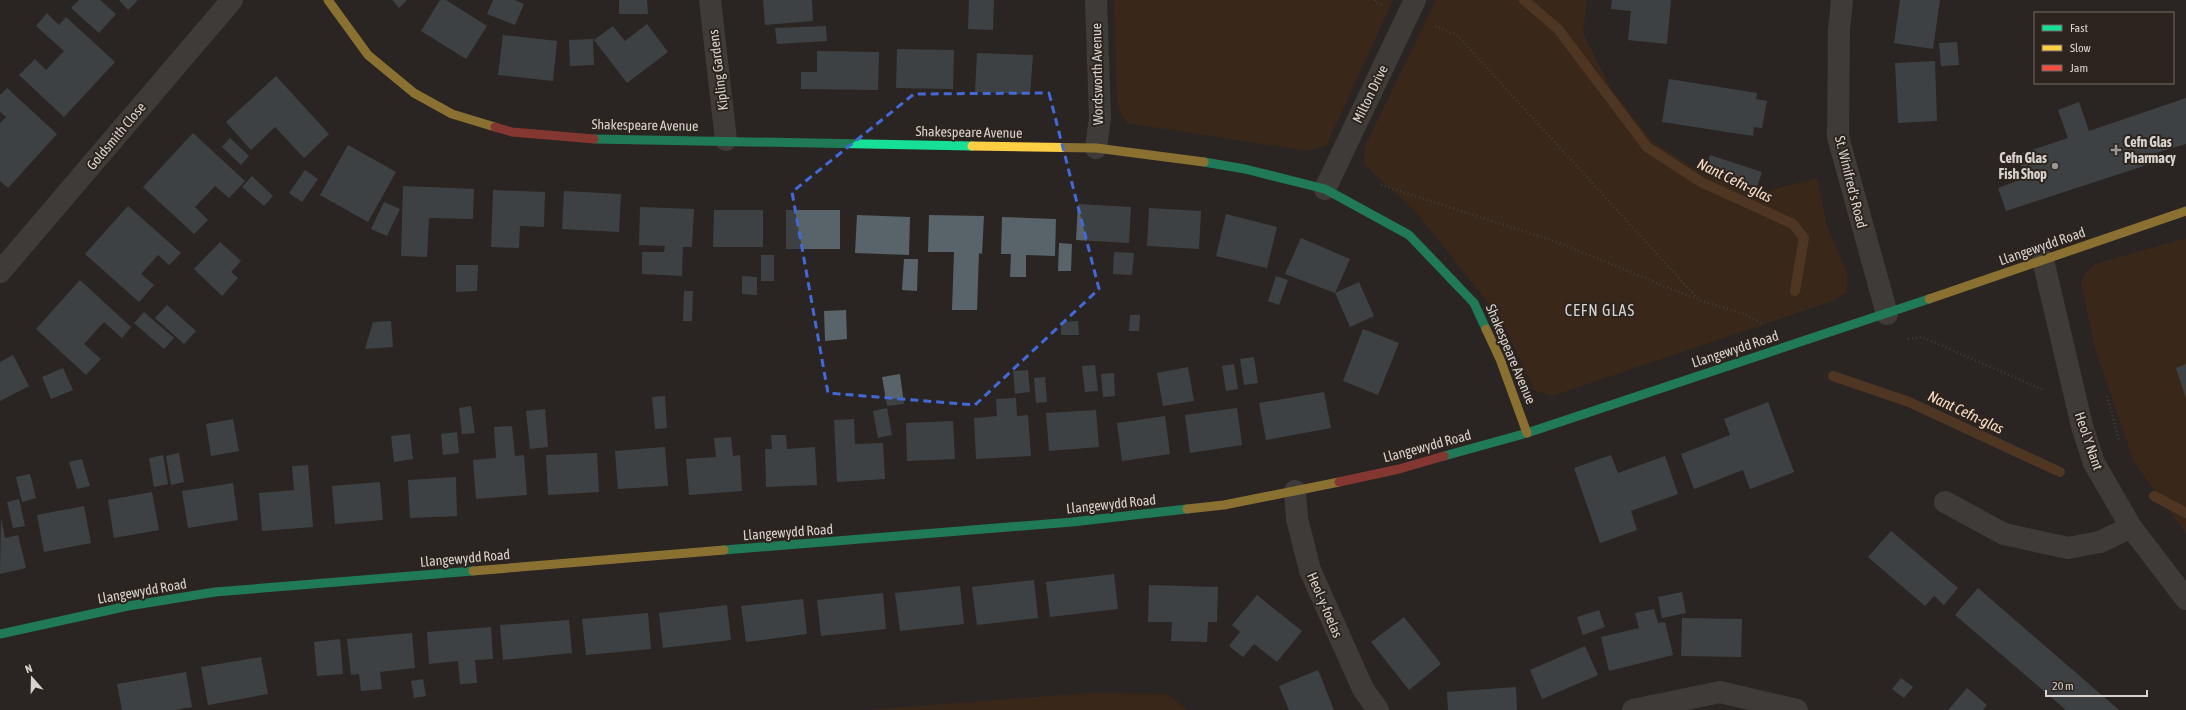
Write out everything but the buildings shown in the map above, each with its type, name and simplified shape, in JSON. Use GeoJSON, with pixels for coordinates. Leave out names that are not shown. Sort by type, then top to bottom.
{"type":"FeatureCollection","features":[{"type":"Feature","properties":{"kind":"street","name":"Goldsmith Close"},"geometry":{"type":"LineString","coordinates":[[0,272],[232,0]]}},
{"type":"Feature","properties":{"kind":"street","name":"Shakespeare Avenue"},"geometry":{"type":"LineString","coordinates":[[328,0],[368,55],[414,93],[452,114],[512,132],[588,139],[726,140],[1096,148],[1185,158],[1245,169],[1325,189],[1409,235],[1474,303],[1500,359],[1527,433]]}},
{"type":"Feature","properties":{"kind":"street","name":"Kipling Gardens"},"geometry":{"type":"LineString","coordinates":[[710,0],[726,140]]}},
{"type":"Feature","properties":{"kind":"street","name":"Wordsworth Avenue"},"geometry":{"type":"LineString","coordinates":[[1096,0],[1100,118],[1096,148]]}},
{"type":"Feature","properties":{"kind":"street","name":"St. Winifred's Road"},"geometry":{"type":"LineString","coordinates":[[1842,0],[1839,30],[1838,137],[1887,314]]}},
{"type":"Feature","properties":{"kind":"street","name":"Milton Drive"},"geometry":{"type":"LineString","coordinates":[[1325,189],[1412,8]]}},
{"type":"Feature","properties":{"kind":"street","name":"Llangewydd Road"},"geometry":{"type":"LineString","coordinates":[[0,634],[128,606],[215,592],[1072,522],[1224,505],[1398,469],[1527,433],[1887,314],[2186,211]]}},
{"type":"Feature","properties":{"kind":"street","name":"Heol Y Nant"},"geometry":{"type":"LineString","coordinates":[[2043,260],[2082,426],[2094,463],[2131,527],[2186,598]]}},
{"type":"Feature","properties":{"kind":"street","name":"Heol-y-foelas"},"geometry":{"type":"LineString","coordinates":[[1295,491],[1297,519],[1310,570],[1363,689],[1378,710]]}},
{"type":"Feature","properties":{"kind":"street"},"geometry":{"type":"LineString","coordinates":[[1945,502],[2004,534],[2068,548],[2100,542],[2131,527]]}},
{"type":"Feature","properties":{"kind":"street"},"geometry":{"type":"LineString","coordinates":[[1633,710],[1720,692],[1797,710]]}},
{"type":"Feature","properties":{"kind":"path"},"geometry":{"type":"LineString","coordinates":[[1375,0],[1376,3],[1412,8],[1457,35],[1698,300]]}},
{"type":"Feature","properties":{"kind":"path"},"geometry":{"type":"LineString","coordinates":[[1377,183],[1556,242],[1698,300],[1747,315],[1794,344]]}},
{"type":"Feature","properties":{"kind":"path"},"geometry":{"type":"LineString","coordinates":[[1901,341],[1922,337],[2043,390],[2072,382]]}},
{"type":"Feature","properties":{"kind":"path"},"geometry":{"type":"LineString","coordinates":[[2105,388],[2121,447]]}},
{"type":"Feature","properties":{"kind":"highlighted area"},"geometry":{"type":"Polygon","coordinates":[[[1049,93],[1099,289],[975,405],[828,393],[792,192],[914,94],[1049,93]]]}},
{"type":"Feature","properties":{"kind":"shaded area"},"geometry":{"type":"Polygon","coordinates":[[[1114,0],[1393,0],[1326,146],[1308,151],[1127,123],[1120,112],[1117,100],[1114,0]]]}},
{"type":"Feature","properties":{"kind":"shaded area"},"geometry":{"type":"Polygon","coordinates":[[[1436,0],[1587,0],[1583,33],[1611,89],[1652,141],[1705,175],[1762,192],[1817,178],[1827,226],[1847,273],[1847,292],[1833,301],[1552,396],[1534,390],[1502,320],[1416,212],[1364,164],[1365,146],[1436,0]]]}},
{"type":"Feature","properties":{"kind":"shaded area"},"geometry":{"type":"Polygon","coordinates":[[[2186,238],[2186,534],[2134,462],[2095,349],[2081,282],[2086,272],[2095,264],[2186,238]]]}},
{"type":"Feature","properties":{"kind":"shaded area"},"geometry":{"type":"Polygon","coordinates":[[[1091,693],[1166,694],[1188,710],[864,710],[1091,693]]]}},
{"type":"Feature","properties":{"kind":"waterway","name":"Nant Cefn-glas"},"geometry":{"type":"LineString","coordinates":[[1524,0],[1558,29],[1647,147],[1701,182],[1793,224],[1804,238],[1795,291]]}},
{"type":"Feature","properties":{"kind":"waterway","name":"Nant Cefn-glas"},"geometry":{"type":"LineString","coordinates":[[1833,376],[1909,402],[2060,472]]}},
{"type":"Feature","properties":{"kind":"waterway","name":"Nant Cefn-glas"},"geometry":{"type":"LineString","coordinates":[[2154,496],[2186,513]]}},
{"type":"Feature","properties":{"kind":"traffic: fast"},"geometry":{"type":"LineString","coordinates":[[594,139],[972,146]]}},
{"type":"Feature","properties":{"kind":"traffic: fast"},"geometry":{"type":"LineString","coordinates":[[1204,162],[1245,169],[1325,189],[1409,235],[1474,303],[1486,329]]}},
{"type":"Feature","properties":{"kind":"traffic: fast"},"geometry":{"type":"LineString","coordinates":[[1444,456],[1527,433],[1929,299]]}},
{"type":"Feature","properties":{"kind":"traffic: fast"},"geometry":{"type":"LineString","coordinates":[[724,550],[1072,522],[1187,509]]}},
{"type":"Feature","properties":{"kind":"traffic: fast"},"geometry":{"type":"LineString","coordinates":[[0,634],[128,606],[215,592],[473,571]]}},
{"type":"Feature","properties":{"kind":"traffic: slow"},"geometry":{"type":"LineString","coordinates":[[328,0],[368,55],[414,93],[452,114],[495,127]]}},
{"type":"Feature","properties":{"kind":"traffic: slow"},"geometry":{"type":"LineString","coordinates":[[972,146],[1096,148],[1204,162]]}},
{"type":"Feature","properties":{"kind":"traffic: slow"},"geometry":{"type":"LineString","coordinates":[[1929,299],[2186,211]]}},
{"type":"Feature","properties":{"kind":"traffic: slow"},"geometry":{"type":"LineString","coordinates":[[1486,329],[1500,359],[1527,433]]}},
{"type":"Feature","properties":{"kind":"traffic: slow"},"geometry":{"type":"LineString","coordinates":[[1187,509],[1224,505],[1339,482]]}},
{"type":"Feature","properties":{"kind":"traffic: slow"},"geometry":{"type":"LineString","coordinates":[[473,571],[724,550]]}},
{"type":"Feature","properties":{"kind":"traffic: jam"},"geometry":{"type":"LineString","coordinates":[[495,127],[512,132],[594,139]]}},
{"type":"Feature","properties":{"kind":"traffic: jam"},"geometry":{"type":"LineString","coordinates":[[1339,482],[1399,469],[1444,456]]}},
{"type":"Feature","properties":{"kind":"place","name":"Cefn Glas Pharmacy"},"geometry":{"type":"Point","coordinates":[2116,150]}},
{"type":"Feature","properties":{"kind":"place","name":"Cefn Glas Fish Shop"},"geometry":{"type":"Point","coordinates":[2055,166]}},
{"type":"Feature","properties":{"kind":"district","name":"CEFN GLAS"},"geometry":{"type":"Point","coordinates":[1600,310]}}]}
